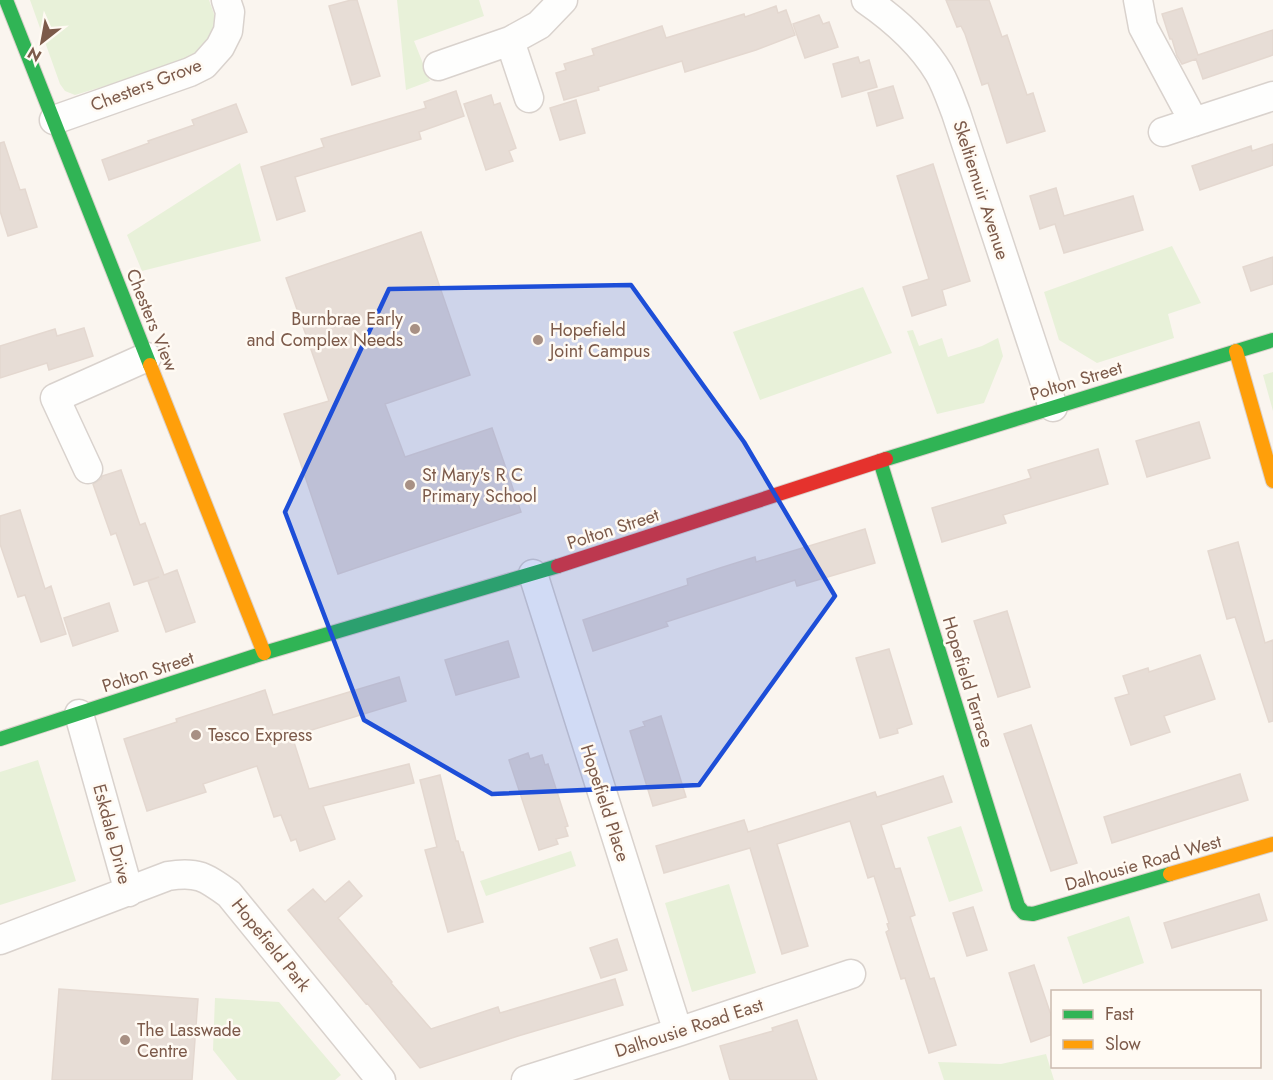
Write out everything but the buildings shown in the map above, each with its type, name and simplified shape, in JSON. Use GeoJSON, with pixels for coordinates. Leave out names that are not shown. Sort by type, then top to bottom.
{"type":"FeatureCollection","features":[{"type":"Feature","properties":{"kind":"street","name":"Chesters View"},"geometry":{"type":"LineString","coordinates":[[6,0],[264,653]]}},
{"type":"Feature","properties":{"kind":"street","name":"Chesters Grove"},"geometry":{"type":"LineString","coordinates":[[54,120],[204,65],[220,47],[228,31],[230,12],[226,0]]}},
{"type":"Feature","properties":{"kind":"street"},"geometry":{"type":"LineString","coordinates":[[438,66],[510,41],[539,25],[563,0]]}},
{"type":"Feature","properties":{"kind":"street","name":"Skeltiemuir Avenue"},"geometry":{"type":"LineString","coordinates":[[866,0],[921,46],[940,75],[956,113],[1053,407]]}},
{"type":"Feature","properties":{"kind":"street"},"geometry":{"type":"LineString","coordinates":[[1138,0],[1143,27],[1194,122]]}},
{"type":"Feature","properties":{"kind":"street"},"geometry":{"type":"LineString","coordinates":[[510,41],[530,98]]}},
{"type":"Feature","properties":{"kind":"street"},"geometry":{"type":"LineString","coordinates":[[1163,132],[1273,96]]}},
{"type":"Feature","properties":{"kind":"street","name":"Polton Street"},"geometry":{"type":"LineString","coordinates":[[0,740],[264,653],[533,574],[880,461],[1273,340]]}},
{"type":"Feature","properties":{"kind":"street"},"geometry":{"type":"LineString","coordinates":[[1236,351],[1273,481]]}},
{"type":"Feature","properties":{"kind":"street"},"geometry":{"type":"LineString","coordinates":[[88,469],[55,398],[147,357]]}},
{"type":"Feature","properties":{"kind":"street","name":"Hopefield Terrace"},"geometry":{"type":"LineString","coordinates":[[880,461],[1018,906],[1023,913]]}},
{"type":"Feature","properties":{"kind":"street","name":"Hopefield Place"},"geometry":{"type":"LineString","coordinates":[[533,574],[678,1032]]}},
{"type":"Feature","properties":{"kind":"street","name":"Eskdale Drive"},"geometry":{"type":"LineString","coordinates":[[0,940],[129,892],[80,714]]}},
{"type":"Feature","properties":{"kind":"street","name":"Dalhousie Road West"},"geometry":{"type":"LineString","coordinates":[[1023,913],[1033,914],[1273,844]]}},
{"type":"Feature","properties":{"kind":"street","name":"Hopefield Park"},"geometry":{"type":"LineString","coordinates":[[129,892],[168,876],[186,873],[200,875],[222,888],[381,1080]]}},
{"type":"Feature","properties":{"kind":"street","name":"Dalhousie Road East"},"geometry":{"type":"LineString","coordinates":[[526,1080],[851,974]]}},
{"type":"Feature","properties":{"kind":"highlighted area"},"geometry":{"type":"Polygon","coordinates":[[[631,285],[744,442],[835,596],[699,785],[492,794],[364,720],[285,512],[389,289],[631,285]]]}},
{"type":"Feature","properties":{"kind":"green space"},"geometry":{"type":"Polygon","coordinates":[[[30,0],[209,0],[214,14],[214,27],[211,41],[195,59],[75,95],[65,91],[60,84],[30,0]]]}},
{"type":"Feature","properties":{"kind":"green space"},"geometry":{"type":"Polygon","coordinates":[[[397,0],[479,0],[484,16],[414,41],[430,81],[406,90],[397,0]]]}},
{"type":"Feature","properties":{"kind":"green space"},"geometry":{"type":"Polygon","coordinates":[[[240,163],[261,241],[142,271],[127,235],[240,163]]]}},
{"type":"Feature","properties":{"kind":"green space"},"geometry":{"type":"Polygon","coordinates":[[[1172,246],[1201,303],[1168,314],[1174,338],[1097,363],[1059,340],[1044,292],[1172,246]]]}},
{"type":"Feature","properties":{"kind":"green space"},"geometry":{"type":"Polygon","coordinates":[[[863,287],[892,353],[760,400],[733,332],[863,287]]]}},
{"type":"Feature","properties":{"kind":"green space"},"geometry":{"type":"Polygon","coordinates":[[[913,330],[919,346],[942,338],[948,357],[998,338],[1003,356],[984,403],[937,414],[907,331],[913,330]]]}},
{"type":"Feature","properties":{"kind":"green space"},"geometry":{"type":"Polygon","coordinates":[[[1273,372],[1273,411],[1263,375],[1273,372]]]}},
{"type":"Feature","properties":{"kind":"green space"},"geometry":{"type":"Polygon","coordinates":[[[38,760],[76,881],[0,905],[0,772],[38,760]]]}},
{"type":"Feature","properties":{"kind":"green space"},"geometry":{"type":"Polygon","coordinates":[[[961,826],[983,891],[949,902],[927,837],[961,826]]]}},
{"type":"Feature","properties":{"kind":"green space"},"geometry":{"type":"Polygon","coordinates":[[[571,851],[576,866],[486,896],[480,881],[571,851]]]}},
{"type":"Feature","properties":{"kind":"green space"},"geometry":{"type":"Polygon","coordinates":[[[729,884],[756,973],[692,992],[665,903],[729,884]]]}},
{"type":"Feature","properties":{"kind":"green space"},"geometry":{"type":"Polygon","coordinates":[[[1129,916],[1144,963],[1083,984],[1067,937],[1129,916]]]}},
{"type":"Feature","properties":{"kind":"green space"},"geometry":{"type":"Polygon","coordinates":[[[215,998],[279,1002],[341,1075],[335,1080],[237,1080],[213,1050],[215,998]]]}},
{"type":"Feature","properties":{"kind":"green space"},"geometry":{"type":"Polygon","coordinates":[[[1046,1054],[1054,1080],[944,1080],[938,1062],[1001,1064],[1046,1054]]]}},
{"type":"Feature","properties":{"kind":"traffic: fast"},"geometry":{"type":"LineString","coordinates":[[6,0],[150,365]]}},
{"type":"Feature","properties":{"kind":"traffic: fast"},"geometry":{"type":"LineString","coordinates":[[886,459],[1273,340]]}},
{"type":"Feature","properties":{"kind":"traffic: fast"},"geometry":{"type":"LineString","coordinates":[[880,461],[1018,906],[1024,913],[1033,914],[1170,874]]}},
{"type":"Feature","properties":{"kind":"traffic: fast"},"geometry":{"type":"LineString","coordinates":[[0,739],[264,653],[558,566]]}},
{"type":"Feature","properties":{"kind":"traffic: slow"},"geometry":{"type":"LineString","coordinates":[[1236,351],[1273,481]]}},
{"type":"Feature","properties":{"kind":"traffic: slow"},"geometry":{"type":"LineString","coordinates":[[150,365],[264,653]]}},
{"type":"Feature","properties":{"kind":"traffic: slow"},"geometry":{"type":"LineString","coordinates":[[1170,874],[1273,844]]}},
{"type":"Feature","properties":{"kind":"traffic: jam"},"geometry":{"type":"LineString","coordinates":[[558,566],[886,459]]}},
{"type":"Feature","properties":{"kind":"place","name":"Burnbrae Early and Complex Needs"},"geometry":{"type":"Point","coordinates":[415,329]}},
{"type":"Feature","properties":{"kind":"place","name":"Hopefield Joint Campus"},"geometry":{"type":"Point","coordinates":[538,340]}},
{"type":"Feature","properties":{"kind":"place","name":"St Mary's R C Primary School"},"geometry":{"type":"Point","coordinates":[410,485]}},
{"type":"Feature","properties":{"kind":"place","name":"Tesco Express"},"geometry":{"type":"Point","coordinates":[196,735]}},
{"type":"Feature","properties":{"kind":"place","name":"The Lasswade Centre"},"geometry":{"type":"Point","coordinates":[125,1040]}}]}
